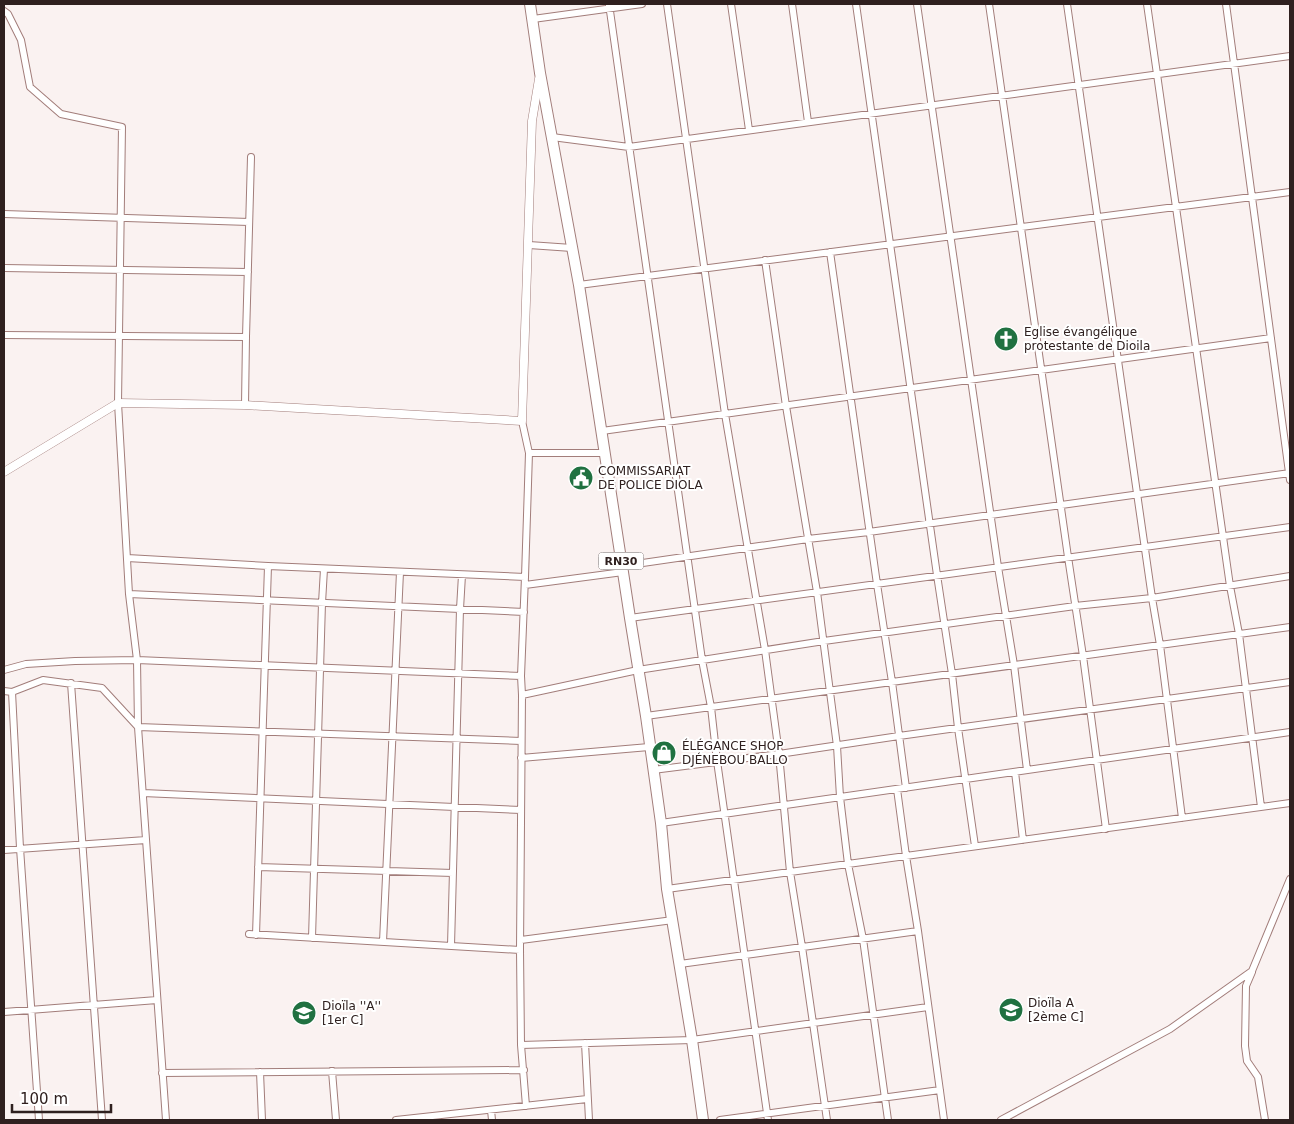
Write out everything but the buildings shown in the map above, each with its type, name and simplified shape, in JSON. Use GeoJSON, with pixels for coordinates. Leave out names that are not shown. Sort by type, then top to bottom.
{"type":"FeatureCollection","features":[{"type":"Feature","properties":{"kind":"main road","name":"RN30"},"geometry":{"type":"LineString","coordinates":[[530,4],[540,73],[579,285],[602,431],[646,716],[661,823],[667,889],[703,1120]]}},
{"type":"Feature","properties":{"kind":"street"},"geometry":{"type":"LineString","coordinates":[[533,19],[609,6],[642,4]]}},
{"type":"Feature","properties":{"kind":"street"},"geometry":{"type":"LineString","coordinates":[[667,4],[725,414],[765,650],[779,754],[790,872],[827,1120]]}},
{"type":"Feature","properties":{"kind":"street"},"geometry":{"type":"LineString","coordinates":[[731,4],[749,130]]}},
{"type":"Feature","properties":{"kind":"street"},"geometry":{"type":"LineString","coordinates":[[792,4],[808,122]]}},
{"type":"Feature","properties":{"kind":"street"},"geometry":{"type":"LineString","coordinates":[[856,4],[975,846]]}},
{"type":"Feature","properties":{"kind":"street"},"geometry":{"type":"LineString","coordinates":[[918,4],[998,567],[1014,665],[1027,770]]}},
{"type":"Feature","properties":{"kind":"street"},"geometry":{"type":"LineString","coordinates":[[989,4],[1060,505],[1084,656],[1106,828]]}},
{"type":"Feature","properties":{"kind":"street"},"geometry":{"type":"LineString","coordinates":[[1067,4],[1160,645],[1182,818]]}},
{"type":"Feature","properties":{"kind":"street"},"geometry":{"type":"LineString","coordinates":[[1147,4],[1238,634],[1261,807]]}},
{"type":"Feature","properties":{"kind":"street"},"geometry":{"type":"LineString","coordinates":[[127,558],[462,575],[525,581],[622,569],[808,539],[1216,484],[1290,476],[1226,4]]}},
{"type":"Feature","properties":{"kind":"street"},"geometry":{"type":"LineString","coordinates":[[609,6],[702,660],[711,707],[724,814],[768,1117]]}},
{"type":"Feature","properties":{"kind":"street"},"geometry":{"type":"LineString","coordinates":[[4,11],[8,14],[22,40],[30,87],[61,114],[122,127],[118,403],[129,594],[137,660],[138,726],[166,1120]]}},
{"type":"Feature","properties":{"kind":"street"},"geometry":{"type":"LineString","coordinates":[[552,137],[629,147],[1290,56]]}},
{"type":"Feature","properties":{"kind":"street"},"geometry":{"type":"LineString","coordinates":[[526,1106],[522,1045],[520,950],[521,676],[529,453],[522,421],[532,121],[540,73]]}},
{"type":"Feature","properties":{"kind":"street"},"geometry":{"type":"LineString","coordinates":[[245,405],[251,157]]}},
{"type":"Feature","properties":{"kind":"street"},"geometry":{"type":"LineString","coordinates":[[579,285],[1290,192]]}},
{"type":"Feature","properties":{"kind":"street"},"geometry":{"type":"LineString","coordinates":[[4,214],[249,222]]}},
{"type":"Feature","properties":{"kind":"street"},"geometry":{"type":"LineString","coordinates":[[529,245],[572,248]]}},
{"type":"Feature","properties":{"kind":"street"},"geometry":{"type":"LineString","coordinates":[[830,252],[906,788]]}},
{"type":"Feature","properties":{"kind":"street"},"geometry":{"type":"LineString","coordinates":[[765,260],[786,406],[817,592],[837,746],[840,797],[848,864],[863,939],[888,1120]]}},
{"type":"Feature","properties":{"kind":"street"},"geometry":{"type":"LineString","coordinates":[[4,268],[248,272]]}},
{"type":"Feature","properties":{"kind":"street"},"geometry":{"type":"LineString","coordinates":[[4,335],[246,337]]}},
{"type":"Feature","properties":{"kind":"street"},"geometry":{"type":"LineString","coordinates":[[602,431],[1271,338]]}},
{"type":"Feature","properties":{"kind":"street"},"geometry":{"type":"LineString","coordinates":[[4,472],[118,403],[245,405],[522,421]]}},
{"type":"Feature","properties":{"kind":"street"},"geometry":{"type":"LineString","coordinates":[[529,453],[605,453]]}},
{"type":"Feature","properties":{"kind":"street"},"geometry":{"type":"LineString","coordinates":[[630,618],[1290,527]]}},
{"type":"Feature","properties":{"kind":"street"},"geometry":{"type":"LineString","coordinates":[[268,566],[258,867],[252,934],[520,950]]}},
{"type":"Feature","properties":{"kind":"street"},"geometry":{"type":"LineString","coordinates":[[312,938],[324,569]]}},
{"type":"Feature","properties":{"kind":"street"},"geometry":{"type":"LineString","coordinates":[[383,942],[400,572]]}},
{"type":"Feature","properties":{"kind":"street"},"geometry":{"type":"LineString","coordinates":[[451,946],[462,575]]}},
{"type":"Feature","properties":{"kind":"street"},"geometry":{"type":"LineString","coordinates":[[522,695],[638,670],[765,650],[1006,615],[1152,598],[1290,576]]}},
{"type":"Feature","properties":{"kind":"street"},"geometry":{"type":"LineString","coordinates":[[129,594],[524,612]]}},
{"type":"Feature","properties":{"kind":"street"},"geometry":{"type":"LineString","coordinates":[[646,716],[1290,627]]}},
{"type":"Feature","properties":{"kind":"street"},"geometry":{"type":"LineString","coordinates":[[4,670],[26,664],[137,660],[521,676]]}},
{"type":"Feature","properties":{"kind":"street"},"geometry":{"type":"LineString","coordinates":[[4,691],[12,692],[43,680],[102,688],[138,726],[521,741]]}},
{"type":"Feature","properties":{"kind":"street"},"geometry":{"type":"LineString","coordinates":[[653,770],[1290,682]]}},
{"type":"Feature","properties":{"kind":"street"},"geometry":{"type":"LineString","coordinates":[[70,683],[102,1120]]}},
{"type":"Feature","properties":{"kind":"street"},"geometry":{"type":"LineString","coordinates":[[12,692],[20,848],[40,1120]]}},
{"type":"Feature","properties":{"kind":"street"},"geometry":{"type":"LineString","coordinates":[[661,823],[1290,732]]}},
{"type":"Feature","properties":{"kind":"street"},"geometry":{"type":"LineString","coordinates":[[521,758],[650,747]]}},
{"type":"Feature","properties":{"kind":"street"},"geometry":{"type":"LineString","coordinates":[[1015,772],[1023,840]]}},
{"type":"Feature","properties":{"kind":"street"},"geometry":{"type":"LineString","coordinates":[[897,789],[944,1120]]}},
{"type":"Feature","properties":{"kind":"street"},"geometry":{"type":"LineString","coordinates":[[143,793],[521,810]]}},
{"type":"Feature","properties":{"kind":"street"},"geometry":{"type":"LineString","coordinates":[[667,889],[1290,803]]}},
{"type":"Feature","properties":{"kind":"street"},"geometry":{"type":"LineString","coordinates":[[4,850],[146,840]]}},
{"type":"Feature","properties":{"kind":"street"},"geometry":{"type":"LineString","coordinates":[[258,867],[453,873]]}},
{"type":"Feature","properties":{"kind":"street"},"geometry":{"type":"LineString","coordinates":[[1265,1120],[1258,1077],[1247,1060],[1245,1046],[1246,986],[1290,879]]}},
{"type":"Feature","properties":{"kind":"street"},"geometry":{"type":"LineString","coordinates":[[521,940],[673,920]]}},
{"type":"Feature","properties":{"kind":"street"},"geometry":{"type":"LineString","coordinates":[[680,964],[918,932]]}},
{"type":"Feature","properties":{"kind":"street"},"geometry":{"type":"LineString","coordinates":[[1004,1119],[1170,1029],[1252,971]]}},
{"type":"Feature","properties":{"kind":"street"},"geometry":{"type":"LineString","coordinates":[[4,1012],[157,1000]]}},
{"type":"Feature","properties":{"kind":"street"},"geometry":{"type":"LineString","coordinates":[[522,1045],[692,1040],[928,1007]]}},
{"type":"Feature","properties":{"kind":"street"},"geometry":{"type":"LineString","coordinates":[[584,1043],[588,1120]]}},
{"type":"Feature","properties":{"kind":"street"},"geometry":{"type":"LineString","coordinates":[[162,1074],[524,1070]]}},
{"type":"Feature","properties":{"kind":"street"},"geometry":{"type":"LineString","coordinates":[[332,1071],[336,1120]]}},
{"type":"Feature","properties":{"kind":"street"},"geometry":{"type":"LineString","coordinates":[[260,1072],[262,1120]]}},
{"type":"Feature","properties":{"kind":"street"},"geometry":{"type":"LineString","coordinates":[[720,1120],[768,1117],[824,1106],[940,1090]]}},
{"type":"Feature","properties":{"kind":"street"},"geometry":{"type":"LineString","coordinates":[[396,1120],[587,1100]]}},
{"type":"Feature","properties":{"kind":"street"},"geometry":{"type":"LineString","coordinates":[[491,1110],[492,1120]]}},
{"type":"Feature","properties":{"kind":"place","name":"Eglise évangélique protestante de Dioila"},"geometry":{"type":"Point","coordinates":[1006,339]}},
{"type":"Feature","properties":{"kind":"place","name":"COMMISSARIAT DE POLICE DIOLA"},"geometry":{"type":"Point","coordinates":[581,478]}},
{"type":"Feature","properties":{"kind":"place","name":"ÉLÉGANCE SHOP DJÉNEBOU BALLO"},"geometry":{"type":"Point","coordinates":[664,753]}},
{"type":"Feature","properties":{"kind":"place","name":"Dioïla A [2ème C]"},"geometry":{"type":"Point","coordinates":[1011,1010]}},
{"type":"Feature","properties":{"kind":"place","name":"Dioïla ''A'' [1er C]"},"geometry":{"type":"Point","coordinates":[304,1013]}}]}
